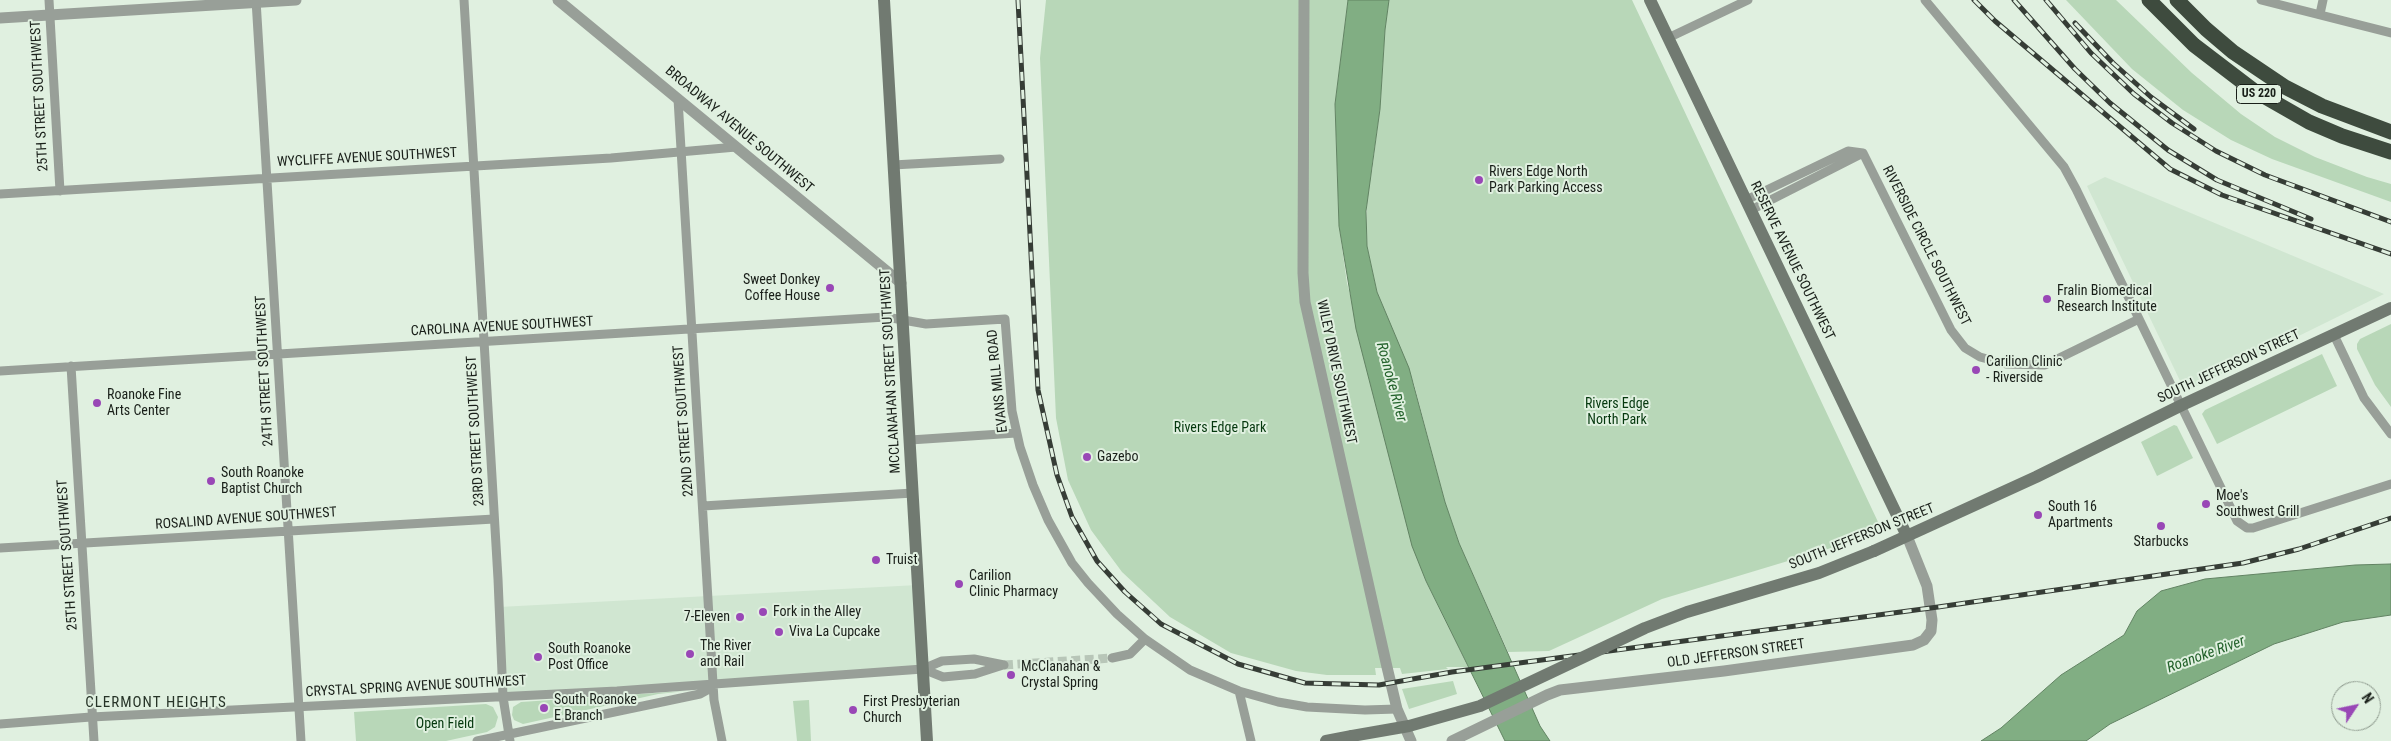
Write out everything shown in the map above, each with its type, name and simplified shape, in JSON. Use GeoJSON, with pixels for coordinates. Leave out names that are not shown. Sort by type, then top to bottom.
{"type":"FeatureCollection","features":[{"type":"Feature","properties":{"kind":"highway","name":"US 220"},"geometry":{"type":"LineString","coordinates":[[2149,0],[2194,45],[2252,90],[2310,122],[2342,136],[2391,152]]}},
{"type":"Feature","properties":{"kind":"highway","name":"US 220"},"geometry":{"type":"LineString","coordinates":[[2177,0],[2206,29],[2233,52],[2277,82],[2322,106],[2391,132]]}},
{"type":"Feature","properties":{"kind":"main road","name":"MCCLANAHAN STREET SOUTHWEST"},"geometry":{"type":"LineString","coordinates":[[884,0],[927,741]]}},
{"type":"Feature","properties":{"kind":"main road","name":"RESERVE AVENUE SOUTHWEST"},"geometry":{"type":"LineString","coordinates":[[1650,0],[1907,536]]}},
{"type":"Feature","properties":{"kind":"main road","name":"SOUTH JEFFERSON STREET"},"geometry":{"type":"LineString","coordinates":[[1326,741],[1408,726],[1480,706],[1646,628],[1687,612],[1820,573],[1874,551],[2036,477],[2182,405],[2391,308]]}},
{"type":"Feature","properties":{"kind":"street","name":"25TH STREET SOUTHWEST"},"geometry":{"type":"LineString","coordinates":[[48,0],[60,191]]}},
{"type":"Feature","properties":{"kind":"street"},"geometry":{"type":"LineString","coordinates":[[0,18],[296,0]]}},
{"type":"Feature","properties":{"kind":"street","name":"23RD STREET SOUTHWEST"},"geometry":{"type":"LineString","coordinates":[[464,0],[485,342],[503,697],[509,737]]}},
{"type":"Feature","properties":{"kind":"street","name":"BROADWAY AVENUE SOUTHWEST"},"geometry":{"type":"LineString","coordinates":[[558,0],[900,283]]}},
{"type":"Feature","properties":{"kind":"street","name":"WILEY DRIVE SOUTHWEST"},"geometry":{"type":"LineString","coordinates":[[1304,0],[1303,273],[1305,302],[1367,585],[1397,709],[1411,741]]}},
{"type":"Feature","properties":{"kind":"street"},"geometry":{"type":"LineString","coordinates":[[1668,38],[1748,0]]}},
{"type":"Feature","properties":{"kind":"street"},"geometry":{"type":"LineString","coordinates":[[1925,0],[2064,167],[2238,521],[2247,528],[2253,528],[2391,484]]}},
{"type":"Feature","properties":{"kind":"street"},"geometry":{"type":"LineString","coordinates":[[2261,0],[2391,33]]}},
{"type":"Feature","properties":{"kind":"street"},"geometry":{"type":"LineString","coordinates":[[2320,14],[2323,0]]}},
{"type":"Feature","properties":{"kind":"street","name":"24TH STREET SOUTHWEST"},"geometry":{"type":"LineString","coordinates":[[256,1],[301,741]]}},
{"type":"Feature","properties":{"kind":"street","name":"22ND STREET SOUTHWEST"},"geometry":{"type":"LineString","coordinates":[[678,99],[691,329],[704,506],[714,700],[722,741]]}},
{"type":"Feature","properties":{"kind":"street","name":"WYCLIFFE AVENUE SOUTHWEST"},"geometry":{"type":"LineString","coordinates":[[0,194],[473,166],[736,147]]}},
{"type":"Feature","properties":{"kind":"street","name":"RIVERSIDE CIRCLE SOUTHWEST"},"geometry":{"type":"LineString","coordinates":[[1748,205],[1863,153],[1951,330],[1964,348],[1980,357],[2006,364],[2045,365],[2139,318]]}},
{"type":"Feature","properties":{"kind":"street"},"geometry":{"type":"LineString","coordinates":[[893,164],[1000,160]]}},
{"type":"Feature","properties":{"kind":"street","name":"CAROLINA AVENUE SOUTHWEST"},"geometry":{"type":"LineString","coordinates":[[0,371],[884,317],[926,324],[1005,319]]}},
{"type":"Feature","properties":{"kind":"street","name":"EVANS MILL ROAD"},"geometry":{"type":"LineString","coordinates":[[1005,319],[1012,412],[1016,433],[1033,485],[1048,520],[1064,549],[1088,583],[1117,614],[1144,639],[1190,670],[1239,691],[1278,702],[1307,707],[1365,710],[1397,709]]}},
{"type":"Feature","properties":{"kind":"street"},"geometry":{"type":"LineString","coordinates":[[2334,335],[2364,398],[2391,434]]}},
{"type":"Feature","properties":{"kind":"street","name":"25TH STREET SOUTHWEST"},"geometry":{"type":"LineString","coordinates":[[71,366],[91,717],[94,741]]}},
{"type":"Feature","properties":{"kind":"street"},"geometry":{"type":"LineString","coordinates":[[910,440],[1016,433]]}},
{"type":"Feature","properties":{"kind":"street"},"geometry":{"type":"LineString","coordinates":[[704,506],[913,493]]}},
{"type":"Feature","properties":{"kind":"street","name":"ROSALIND AVENUE SOUTHWEST"},"geometry":{"type":"LineString","coordinates":[[0,548],[494,519]]}},
{"type":"Feature","properties":{"kind":"street","name":"OLD JEFFERSON STREET"},"geometry":{"type":"LineString","coordinates":[[1452,741],[1547,694],[1560,690],[1724,671],[1913,645],[1924,640],[1930,631],[1932,620],[1924,576],[1907,536]]}},
{"type":"Feature","properties":{"kind":"street"},"geometry":{"type":"LineString","coordinates":[[1112,658],[1130,654],[1144,639]]}},
{"type":"Feature","properties":{"kind":"street"},"geometry":{"type":"LineString","coordinates":[[974,659],[1004,665],[975,674],[943,677],[923,669],[942,661],[974,659]]}},
{"type":"Feature","properties":{"kind":"street","name":"CRYSTAL SPRING AVENUE SOUTHWEST"},"geometry":{"type":"LineString","coordinates":[[0,724],[91,717],[503,697],[923,669]]}},
{"type":"Feature","properties":{"kind":"street"},"geometry":{"type":"LineString","coordinates":[[477,741],[509,737],[700,694],[709,689],[713,683]]}},
{"type":"Feature","properties":{"kind":"street"},"geometry":{"type":"LineString","coordinates":[[1239,691],[1250,741]]}},
{"type":"Feature","properties":{"kind":"shaded area"},"geometry":{"type":"Polygon","coordinates":[[[2105,177],[2384,294],[2191,389],[2182,385],[2087,186],[2105,177]]]}},
{"type":"Feature","properties":{"kind":"shaded area"},"geometry":{"type":"Polygon","coordinates":[[[918,585],[923,669],[503,697],[499,607],[918,585]]]}},
{"type":"Feature","properties":{"kind":"green space","name":"Rivers Edge Park"},"geometry":{"type":"Polygon","coordinates":[[[1046,0],[1348,0],[1335,104],[1339,226],[1347,283],[1426,581],[1468,667],[1446,667],[1448,669],[1402,674],[1400,668],[1375,668],[1376,675],[1327,675],[1296,671],[1231,653],[1170,617],[1122,572],[1091,530],[1068,480],[1056,418],[1040,58],[1046,0]]]}},
{"type":"Feature","properties":{"kind":"green space","name":"Rivers Edge North Park"},"geometry":{"type":"Polygon","coordinates":[[[1389,0],[1632,0],[1879,524],[1831,548],[1662,599],[1549,651],[1508,652],[1459,543],[1445,502],[1414,384],[1377,292],[1367,246],[1367,191],[1372,171],[1380,109],[1385,30],[1389,0]]]}},
{"type":"Feature","properties":{"kind":"green space"},"geometry":{"type":"Polygon","coordinates":[[[2066,0],[2116,0],[2192,73],[2241,114],[2275,137],[2315,157],[2391,184],[2391,202],[2272,159],[2231,140],[2183,110],[2132,69],[2066,0]]]}},
{"type":"Feature","properties":{"kind":"green space"},"geometry":{"type":"Polygon","coordinates":[[[2391,324],[2391,407],[2375,385],[2357,349],[2357,344],[2360,339],[2391,324]]]}},
{"type":"Feature","properties":{"kind":"green space"},"geometry":{"type":"Polygon","coordinates":[[[2322,354],[2337,386],[2217,444],[2202,414],[2205,410],[2322,354]]]}},
{"type":"Feature","properties":{"kind":"green space"},"geometry":{"type":"Polygon","coordinates":[[[2174,425],[2177,426],[2193,458],[2157,476],[2141,442],[2174,425]]]}},
{"type":"Feature","properties":{"kind":"green space"},"geometry":{"type":"Polygon","coordinates":[[[1453,681],[1457,694],[1409,709],[1402,689],[1453,681]]]}},
{"type":"Feature","properties":{"kind":"green space"},"geometry":{"type":"Polygon","coordinates":[[[686,691],[658,694],[523,724],[514,720],[512,715],[513,707],[521,702],[686,691]]]}},
{"type":"Feature","properties":{"kind":"green space"},"geometry":{"type":"Polygon","coordinates":[[[809,700],[811,741],[797,741],[793,701],[809,700]]]}},
{"type":"Feature","properties":{"kind":"green space","name":"Open Field"},"geometry":{"type":"Polygon","coordinates":[[[486,704],[493,707],[498,717],[495,727],[487,732],[446,741],[356,741],[354,712],[486,704]]]}},
{"type":"Feature","properties":{"kind":"water","name":"Roanoke River"},"geometry":{"type":"Polygon","coordinates":[[[1348,0],[1389,0],[1385,30],[1380,109],[1366,211],[1367,246],[1377,292],[1409,368],[1445,502],[1459,543],[1540,726],[1550,741],[1505,741],[1426,581],[1412,546],[1356,329],[1339,226],[1335,104],[1348,0]]]}},
{"type":"Feature","properties":{"kind":"water","name":"Roanoke River"},"geometry":{"type":"Polygon","coordinates":[[[2391,564],[2391,615],[2343,622],[2274,644],[2110,724],[2086,741],[1981,741],[2001,728],[2061,675],[2124,635],[2137,611],[2161,591],[2205,579],[2355,565],[2391,564]]]}},
{"type":"Feature","properties":{"kind":"tunnel"},"geometry":{"type":"LineString","coordinates":[[1004,665],[1112,658]]}},
{"type":"Feature","properties":{"kind":"railway"},"geometry":{"type":"LineString","coordinates":[[1018,0],[1038,390],[1057,475],[1072,517],[1097,561],[1125,592],[1161,624],[1238,664],[1305,683],[1379,685],[1452,672],[1938,607],[2243,563],[2299,549],[2391,518]]}},
{"type":"Feature","properties":{"kind":"railway"},"geometry":{"type":"LineString","coordinates":[[1974,0],[1995,21],[2170,169],[2222,195],[2391,254]]}},
{"type":"Feature","properties":{"kind":"railway"},"geometry":{"type":"LineString","coordinates":[[2014,0],[2075,69],[2110,103],[2168,150],[2217,180],[2311,219]]}},
{"type":"Feature","properties":{"kind":"railway"},"geometry":{"type":"LineString","coordinates":[[2046,0],[2091,53],[2134,94],[2172,123],[2216,151],[2265,175],[2391,222]]}},
{"type":"Feature","properties":{"kind":"railway"},"geometry":{"type":"LineString","coordinates":[[2075,23],[2113,63],[2151,97],[2194,129]]}},
{"type":"Feature","properties":{"kind":"place","name":"Rivers Edge North Park Parking Access"},"geometry":{"type":"Point","coordinates":[1479,180]}},
{"type":"Feature","properties":{"kind":"place","name":"Sweet Donkey Coffee House"},"geometry":{"type":"Point","coordinates":[830,288]}},
{"type":"Feature","properties":{"kind":"place","name":"Fralin Biomedical Research Institute"},"geometry":{"type":"Point","coordinates":[2047,299]}},
{"type":"Feature","properties":{"kind":"place","name":"Carilion Clinic - Riverside"},"geometry":{"type":"Point","coordinates":[1976,370]}},
{"type":"Feature","properties":{"kind":"place","name":"Roanoke Fine Arts Center"},"geometry":{"type":"Point","coordinates":[97,403]}},
{"type":"Feature","properties":{"kind":"place","name":"Gazebo"},"geometry":{"type":"Point","coordinates":[1087,457]}},
{"type":"Feature","properties":{"kind":"place","name":"South Roanoke Baptist Church"},"geometry":{"type":"Point","coordinates":[211,481]}},
{"type":"Feature","properties":{"kind":"place","name":"Moe's Southwest Grill"},"geometry":{"type":"Point","coordinates":[2206,504]}},
{"type":"Feature","properties":{"kind":"place","name":"South 16 Apartments"},"geometry":{"type":"Point","coordinates":[2038,515]}},
{"type":"Feature","properties":{"kind":"place","name":"Starbucks"},"geometry":{"type":"Point","coordinates":[2161,526]}},
{"type":"Feature","properties":{"kind":"place","name":"Truist"},"geometry":{"type":"Point","coordinates":[876,560]}},
{"type":"Feature","properties":{"kind":"place","name":"Carilion Clinic Pharmacy"},"geometry":{"type":"Point","coordinates":[959,584]}},
{"type":"Feature","properties":{"kind":"place","name":"Fork in the Alley"},"geometry":{"type":"Point","coordinates":[763,612]}},
{"type":"Feature","properties":{"kind":"place","name":"7-Eleven"},"geometry":{"type":"Point","coordinates":[740,617]}},
{"type":"Feature","properties":{"kind":"place","name":"Viva La Cupcake"},"geometry":{"type":"Point","coordinates":[779,632]}},
{"type":"Feature","properties":{"kind":"place","name":"The River and Rail"},"geometry":{"type":"Point","coordinates":[690,654]}},
{"type":"Feature","properties":{"kind":"place","name":"South Roanoke Post Office"},"geometry":{"type":"Point","coordinates":[538,657]}},
{"type":"Feature","properties":{"kind":"place","name":"McClanahan & Crystal Spring"},"geometry":{"type":"Point","coordinates":[1011,675]}},
{"type":"Feature","properties":{"kind":"place","name":"South Roanoke E Branch"},"geometry":{"type":"Point","coordinates":[544,708]}},
{"type":"Feature","properties":{"kind":"place","name":"First Presbyterian Church"},"geometry":{"type":"Point","coordinates":[853,710]}},
{"type":"Feature","properties":{"kind":"district","name":"CLERMONT HEIGHTS"},"geometry":{"type":"Point","coordinates":[156,703]}}]}
